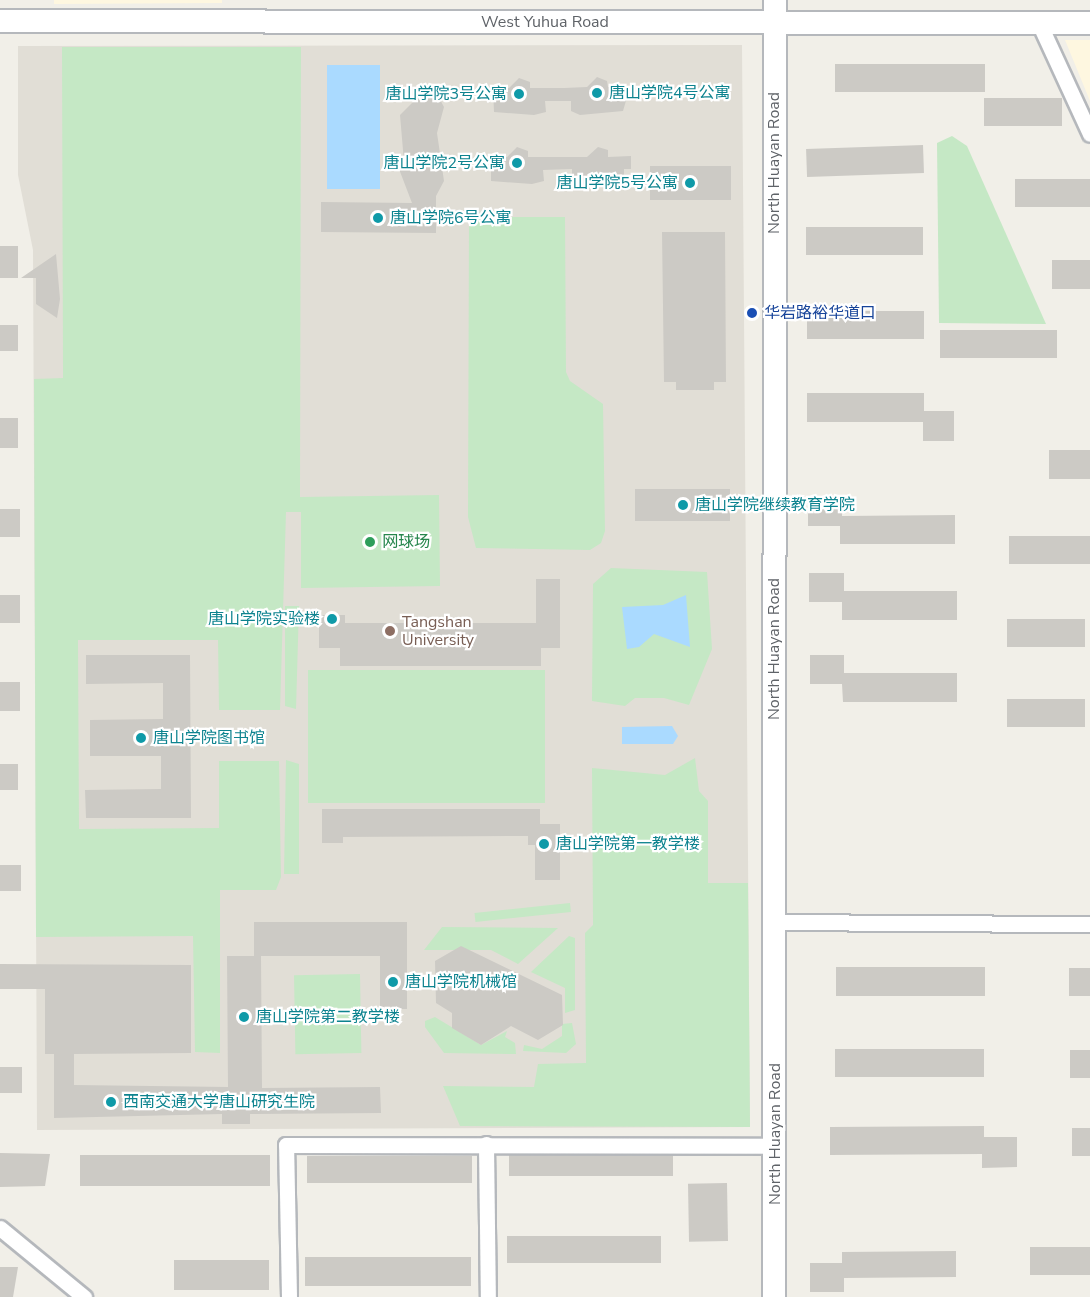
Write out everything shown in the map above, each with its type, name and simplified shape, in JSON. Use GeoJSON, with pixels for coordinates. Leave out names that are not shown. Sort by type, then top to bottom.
{"type":"FeatureCollection","features":[{"type":"Feature","properties":{"kind":"street","name":"North Huayan Road"},"geometry":{"type":"LineString","coordinates":[[774,1297],[775,0]]}},
{"type":"Feature","properties":{"kind":"street","name":"West Yuhua Road"},"geometry":{"type":"LineString","coordinates":[[0,21],[1090,23]]}},
{"type":"Feature","properties":{"kind":"street"},"geometry":{"type":"LineString","coordinates":[[1039,23],[1090,134]]}},
{"type":"Feature","properties":{"kind":"street"},"geometry":{"type":"LineString","coordinates":[[776,922],[1090,924]]}},
{"type":"Feature","properties":{"kind":"street"},"geometry":{"type":"LineString","coordinates":[[486,1144],[488,1297]]}},
{"type":"Feature","properties":{"kind":"street"},"geometry":{"type":"LineString","coordinates":[[289,1297],[286,1145],[774,1146]]}},
{"type":"Feature","properties":{"kind":"street"},"geometry":{"type":"LineString","coordinates":[[0,1228],[84,1297]]}},
{"type":"Feature","properties":{"kind":"shaded area"},"geometry":{"type":"Polygon","coordinates":[[[54,0],[222,0],[222,3],[54,4],[54,0]]]}},
{"type":"Feature","properties":{"kind":"shaded area"},"geometry":{"type":"Polygon","coordinates":[[[1065,40],[1090,40],[1090,101],[1065,40]]]}},
{"type":"Feature","properties":{"kind":"shaded area","name":"Tangshan University"},"geometry":{"type":"Polygon","coordinates":[[[742,45],[750,1127],[37,1130],[33,250],[18,175],[18,46],[742,45]]]}},
{"type":"Feature","properties":{"kind":"green space"},"geometry":{"type":"Polygon","coordinates":[[[62,47],[301,47],[300,497],[439,495],[440,586],[301,588],[301,512],[286,512],[280,710],[219,710],[218,640],[78,640],[79,829],[219,828],[219,761],[279,761],[281,877],[276,890],[220,890],[220,1053],[195,1052],[193,936],[36,937],[34,379],[63,378],[62,47]]]}},
{"type":"Feature","properties":{"kind":"green space"},"geometry":{"type":"Polygon","coordinates":[[[952,136],[967,146],[1046,324],[939,323],[937,143],[952,136]]]}},
{"type":"Feature","properties":{"kind":"green space"},"geometry":{"type":"Polygon","coordinates":[[[469,217],[565,217],[566,372],[570,381],[603,404],[605,531],[601,543],[590,550],[476,548],[468,517],[469,217]]]}},
{"type":"Feature","properties":{"kind":"green space"},"geometry":{"type":"Polygon","coordinates":[[[611,568],[707,572],[712,649],[689,705],[664,698],[635,698],[625,706],[592,701],[593,584],[611,568]]]}},
{"type":"Feature","properties":{"kind":"green space"},"geometry":{"type":"Polygon","coordinates":[[[285,606],[299,606],[296,709],[285,706],[285,606]]]}},
{"type":"Feature","properties":{"kind":"green space"},"geometry":{"type":"Polygon","coordinates":[[[308,670],[545,670],[545,803],[308,803],[308,670]]]}},
{"type":"Feature","properties":{"kind":"green space"},"geometry":{"type":"Polygon","coordinates":[[[695,758],[699,791],[708,801],[708,883],[748,883],[750,1127],[460,1126],[443,1086],[534,1087],[538,1064],[586,1063],[585,933],[593,925],[592,768],[665,775],[695,758]]]}},
{"type":"Feature","properties":{"kind":"green space"},"geometry":{"type":"Polygon","coordinates":[[[286,760],[299,764],[299,874],[284,874],[286,760]]]}},
{"type":"Feature","properties":{"kind":"green space"},"geometry":{"type":"Polygon","coordinates":[[[570,903],[571,912],[475,922],[475,913],[570,903]]]}},
{"type":"Feature","properties":{"kind":"green space"},"geometry":{"type":"Polygon","coordinates":[[[442,927],[558,928],[518,964],[491,950],[424,950],[442,927]]]}},
{"type":"Feature","properties":{"kind":"green space"},"geometry":{"type":"Polygon","coordinates":[[[569,936],[575,938],[575,1010],[565,1013],[565,988],[531,972],[569,936]]]}},
{"type":"Feature","properties":{"kind":"green space"},"geometry":{"type":"Polygon","coordinates":[[[360,974],[361,1053],[295,1054],[294,975],[360,974]]]}},
{"type":"Feature","properties":{"kind":"green space"},"geometry":{"type":"Polygon","coordinates":[[[435,1017],[481,1045],[507,1031],[505,1037],[515,1043],[516,1054],[444,1053],[425,1027],[425,1021],[435,1017]]]}},
{"type":"Feature","properties":{"kind":"green space"},"geometry":{"type":"Polygon","coordinates":[[[572,1023],[576,1044],[566,1053],[523,1051],[524,1045],[542,1049],[562,1036],[562,1024],[572,1023]]]}},
{"type":"Feature","properties":{"kind":"water"},"geometry":{"type":"Polygon","coordinates":[[[327,65],[380,65],[380,189],[327,189],[327,65]]]}},
{"type":"Feature","properties":{"kind":"water"},"geometry":{"type":"Polygon","coordinates":[[[686,595],[690,647],[654,634],[639,647],[627,649],[622,607],[663,605],[686,595]]]}},
{"type":"Feature","properties":{"kind":"water"},"geometry":{"type":"Polygon","coordinates":[[[672,726],[678,736],[673,744],[622,744],[622,727],[672,726]]]}},
{"type":"Feature","properties":{"kind":"building"},"geometry":{"type":"Polygon","coordinates":[[[835,64],[985,64],[985,92],[835,92],[835,64]]]}},
{"type":"Feature","properties":{"kind":"building"},"geometry":{"type":"Polygon","coordinates":[[[597,77],[607,81],[608,87],[630,87],[623,111],[580,115],[571,111],[571,101],[545,101],[546,112],[534,115],[494,112],[493,88],[509,88],[519,78],[530,82],[530,88],[564,88],[587,87],[597,77]]]}},
{"type":"Feature","properties":{"kind":"building"},"geometry":{"type":"Polygon","coordinates":[[[421,94],[437,94],[444,107],[437,133],[444,181],[436,196],[436,233],[321,232],[321,202],[412,203],[399,169],[404,162],[400,115],[421,94]]]}},
{"type":"Feature","properties":{"kind":"building"},"geometry":{"type":"Polygon","coordinates":[[[984,98],[1062,98],[1062,126],[984,126],[984,98]]]}},
{"type":"Feature","properties":{"kind":"building"},"geometry":{"type":"Polygon","coordinates":[[[923,145],[924,173],[807,177],[806,149],[923,145]]]}},
{"type":"Feature","properties":{"kind":"building"},"geometry":{"type":"Polygon","coordinates":[[[517,147],[528,151],[528,157],[587,157],[598,147],[608,150],[608,157],[631,156],[631,169],[624,169],[624,181],[613,184],[581,184],[572,181],[572,169],[543,170],[544,181],[532,184],[491,181],[491,157],[507,157],[517,147]]]}},
{"type":"Feature","properties":{"kind":"building","name":"唐山学院5号公寓"},"geometry":{"type":"Polygon","coordinates":[[[650,166],[731,166],[731,200],[650,200],[650,166]]]}},
{"type":"Feature","properties":{"kind":"building"},"geometry":{"type":"Polygon","coordinates":[[[1015,179],[1090,179],[1090,207],[1015,207],[1015,179]]]}},
{"type":"Feature","properties":{"kind":"building"},"geometry":{"type":"Polygon","coordinates":[[[806,227],[923,227],[923,255],[806,255],[806,227]]]}},
{"type":"Feature","properties":{"kind":"building"},"geometry":{"type":"Polygon","coordinates":[[[662,232],[725,232],[726,382],[714,382],[714,390],[676,390],[676,382],[664,382],[662,232]]]}},
{"type":"Feature","properties":{"kind":"building"},"geometry":{"type":"Polygon","coordinates":[[[0,246],[18,246],[18,278],[0,278],[0,246]]]}},
{"type":"Feature","properties":{"kind":"building"},"geometry":{"type":"Polygon","coordinates":[[[56,254],[60,299],[57,318],[36,304],[36,278],[21,278],[56,254]]]}},
{"type":"Feature","properties":{"kind":"building"},"geometry":{"type":"Polygon","coordinates":[[[1052,260],[1090,260],[1090,289],[1052,289],[1052,260]]]}},
{"type":"Feature","properties":{"kind":"building"},"geometry":{"type":"Polygon","coordinates":[[[807,311],[924,311],[924,339],[807,339],[807,311]]]}},
{"type":"Feature","properties":{"kind":"building"},"geometry":{"type":"Polygon","coordinates":[[[0,325],[18,325],[18,351],[0,351],[0,325]]]}},
{"type":"Feature","properties":{"kind":"building"},"geometry":{"type":"Polygon","coordinates":[[[940,330],[1057,330],[1057,358],[940,358],[940,330]]]}},
{"type":"Feature","properties":{"kind":"building"},"geometry":{"type":"Polygon","coordinates":[[[807,393],[924,393],[924,411],[954,411],[954,441],[923,441],[923,422],[807,422],[807,393]]]}},
{"type":"Feature","properties":{"kind":"building"},"geometry":{"type":"Polygon","coordinates":[[[0,418],[18,418],[18,448],[0,448],[0,418]]]}},
{"type":"Feature","properties":{"kind":"building"},"geometry":{"type":"Polygon","coordinates":[[[1049,450],[1090,450],[1090,479],[1049,479],[1049,450]]]}},
{"type":"Feature","properties":{"kind":"building","name":"唐山学院继续教育学院"},"geometry":{"type":"Polygon","coordinates":[[[635,489],[730,489],[730,521],[635,521],[635,489]]]}},
{"type":"Feature","properties":{"kind":"building"},"geometry":{"type":"Polygon","coordinates":[[[808,497],[842,497],[842,516],[955,515],[955,544],[840,544],[840,526],[808,526],[808,497]]]}},
{"type":"Feature","properties":{"kind":"building"},"geometry":{"type":"Polygon","coordinates":[[[0,509],[20,509],[20,537],[0,537],[0,509]]]}},
{"type":"Feature","properties":{"kind":"building"},"geometry":{"type":"Polygon","coordinates":[[[1009,536],[1090,536],[1090,564],[1009,564],[1009,536]]]}},
{"type":"Feature","properties":{"kind":"building"},"geometry":{"type":"Polygon","coordinates":[[[809,573],[844,573],[844,591],[957,591],[957,620],[842,620],[842,602],[809,602],[809,573]]]}},
{"type":"Feature","properties":{"kind":"building","name":"唐山学院实验楼"},"geometry":{"type":"Polygon","coordinates":[[[536,579],[560,579],[560,648],[541,648],[541,666],[340,666],[340,648],[319,648],[319,615],[345,615],[345,623],[536,623],[536,579]]]}},
{"type":"Feature","properties":{"kind":"building"},"geometry":{"type":"Polygon","coordinates":[[[0,595],[20,595],[20,623],[0,623],[0,595]]]}},
{"type":"Feature","properties":{"kind":"building"},"geometry":{"type":"Polygon","coordinates":[[[1007,619],[1085,619],[1085,647],[1007,647],[1007,619]]]}},
{"type":"Feature","properties":{"kind":"building","name":"唐山学院图书馆"},"geometry":{"type":"Polygon","coordinates":[[[86,655],[190,655],[191,818],[86,818],[85,790],[161,789],[161,756],[90,756],[90,720],[163,719],[163,683],[86,684],[86,655]]]}},
{"type":"Feature","properties":{"kind":"building"},"geometry":{"type":"Polygon","coordinates":[[[810,655],[844,655],[844,673],[957,673],[957,702],[843,702],[842,684],[810,684],[810,655]]]}},
{"type":"Feature","properties":{"kind":"building"},"geometry":{"type":"Polygon","coordinates":[[[0,682],[20,682],[20,711],[0,711],[0,682]]]}},
{"type":"Feature","properties":{"kind":"building"},"geometry":{"type":"Polygon","coordinates":[[[1007,699],[1085,699],[1085,727],[1007,727],[1007,699]]]}},
{"type":"Feature","properties":{"kind":"building"},"geometry":{"type":"Polygon","coordinates":[[[0,764],[18,764],[18,790],[0,790],[0,764]]]}},
{"type":"Feature","properties":{"kind":"building","name":"唐山学院第一教学楼"},"geometry":{"type":"Polygon","coordinates":[[[322,809],[540,809],[540,824],[560,824],[560,880],[535,880],[535,845],[528,845],[528,836],[343,837],[343,843],[322,843],[322,809]]]}},
{"type":"Feature","properties":{"kind":"building"},"geometry":{"type":"Polygon","coordinates":[[[0,865],[21,865],[21,891],[0,891],[0,865]]]}},
{"type":"Feature","properties":{"kind":"building"},"geometry":{"type":"Polygon","coordinates":[[[254,922],[407,922],[407,1009],[380,1009],[380,956],[261,956],[262,1088],[380,1087],[381,1113],[250,1114],[250,1124],[222,1124],[222,1114],[54,1118],[54,1054],[45,1054],[45,989],[0,989],[0,964],[191,965],[191,1053],[74,1054],[74,1085],[228,1087],[227,956],[254,956],[254,922]]]}},
{"type":"Feature","properties":{"kind":"building"},"geometry":{"type":"Polygon","coordinates":[[[461,946],[562,995],[563,1025],[538,1040],[511,1026],[481,1045],[452,1028],[452,1013],[436,1003],[435,961],[461,946]]]}},
{"type":"Feature","properties":{"kind":"building"},"geometry":{"type":"Polygon","coordinates":[[[836,967],[985,967],[985,996],[836,996],[836,967]]]}},
{"type":"Feature","properties":{"kind":"building"},"geometry":{"type":"Polygon","coordinates":[[[1069,968],[1090,968],[1090,996],[1069,996],[1069,968]]]}},
{"type":"Feature","properties":{"kind":"building"},"geometry":{"type":"Polygon","coordinates":[[[835,1049],[984,1049],[984,1077],[835,1077],[835,1049]]]}},
{"type":"Feature","properties":{"kind":"building"},"geometry":{"type":"Polygon","coordinates":[[[1070,1050],[1090,1050],[1090,1078],[1070,1078],[1070,1050]]]}},
{"type":"Feature","properties":{"kind":"building"},"geometry":{"type":"Polygon","coordinates":[[[0,1067],[22,1067],[22,1093],[0,1093],[0,1067]]]}},
{"type":"Feature","properties":{"kind":"building"},"geometry":{"type":"Polygon","coordinates":[[[984,1126],[984,1137],[1017,1137],[1017,1167],[982,1168],[982,1154],[830,1155],[830,1127],[984,1126]]]}},
{"type":"Feature","properties":{"kind":"building"},"geometry":{"type":"Polygon","coordinates":[[[1072,1128],[1090,1128],[1090,1156],[1072,1156],[1072,1128]]]}},
{"type":"Feature","properties":{"kind":"building"},"geometry":{"type":"Polygon","coordinates":[[[0,1153],[50,1154],[45,1186],[0,1187],[0,1153]]]}},
{"type":"Feature","properties":{"kind":"building"},"geometry":{"type":"Polygon","coordinates":[[[80,1155],[270,1155],[270,1186],[80,1186],[80,1155]]]}},
{"type":"Feature","properties":{"kind":"building"},"geometry":{"type":"Polygon","coordinates":[[[509,1155],[673,1155],[673,1176],[509,1176],[509,1155]]]}},
{"type":"Feature","properties":{"kind":"building"},"geometry":{"type":"Polygon","coordinates":[[[307,1156],[472,1156],[472,1183],[307,1183],[307,1156]]]}},
{"type":"Feature","properties":{"kind":"building"},"geometry":{"type":"Polygon","coordinates":[[[727,1183],[728,1241],[689,1242],[688,1184],[727,1183]]]}},
{"type":"Feature","properties":{"kind":"building"},"geometry":{"type":"Polygon","coordinates":[[[507,1236],[661,1236],[661,1263],[507,1263],[507,1236]]]}},
{"type":"Feature","properties":{"kind":"building"},"geometry":{"type":"Polygon","coordinates":[[[1030,1247],[1090,1247],[1090,1275],[1030,1275],[1030,1247]]]}},
{"type":"Feature","properties":{"kind":"building"},"geometry":{"type":"Polygon","coordinates":[[[956,1251],[956,1277],[844,1278],[844,1292],[810,1292],[810,1263],[842,1263],[842,1252],[956,1251]]]}},
{"type":"Feature","properties":{"kind":"building"},"geometry":{"type":"Polygon","coordinates":[[[305,1257],[471,1257],[471,1286],[305,1286],[305,1257]]]}},
{"type":"Feature","properties":{"kind":"building"},"geometry":{"type":"Polygon","coordinates":[[[174,1260],[269,1260],[269,1290],[174,1290],[174,1260]]]}},
{"type":"Feature","properties":{"kind":"building"},"geometry":{"type":"Polygon","coordinates":[[[0,1267],[18,1267],[13,1297],[0,1297],[0,1267]]]}},
{"type":"Feature","properties":{"kind":"place","name":"唐山学院4号公寓"},"geometry":{"type":"Point","coordinates":[597,93]}},
{"type":"Feature","properties":{"kind":"place","name":"唐山学院3号公寓"},"geometry":{"type":"Point","coordinates":[519,94]}},
{"type":"Feature","properties":{"kind":"place","name":"唐山学院2号公寓"},"geometry":{"type":"Point","coordinates":[517,163]}},
{"type":"Feature","properties":{"kind":"place","name":"唐山学院5号公寓"},"geometry":{"type":"Point","coordinates":[690,183]}},
{"type":"Feature","properties":{"kind":"place","name":"唐山学院6号公寓"},"geometry":{"type":"Point","coordinates":[378,218]}},
{"type":"Feature","properties":{"kind":"place","name":"华岩路裕华道口"},"geometry":{"type":"Point","coordinates":[752,313]}},
{"type":"Feature","properties":{"kind":"place","name":"唐山学院继续教育学院"},"geometry":{"type":"Point","coordinates":[683,505]}},
{"type":"Feature","properties":{"kind":"place","name":"网球场"},"geometry":{"type":"Point","coordinates":[370,542]}},
{"type":"Feature","properties":{"kind":"place","name":"唐山学院实验楼"},"geometry":{"type":"Point","coordinates":[332,619]}},
{"type":"Feature","properties":{"kind":"place","name":"Tangshan University"},"geometry":{"type":"Point","coordinates":[390,631]}},
{"type":"Feature","properties":{"kind":"place","name":"唐山学院图书馆"},"geometry":{"type":"Point","coordinates":[141,738]}},
{"type":"Feature","properties":{"kind":"place","name":"唐山学院第一教学楼"},"geometry":{"type":"Point","coordinates":[544,844]}},
{"type":"Feature","properties":{"kind":"place","name":"唐山学院机械馆"},"geometry":{"type":"Point","coordinates":[393,982]}},
{"type":"Feature","properties":{"kind":"place","name":"唐山学院第二教学楼"},"geometry":{"type":"Point","coordinates":[244,1017]}},
{"type":"Feature","properties":{"kind":"place","name":"西南交通大学唐山研究生院"},"geometry":{"type":"Point","coordinates":[111,1102]}}]}
